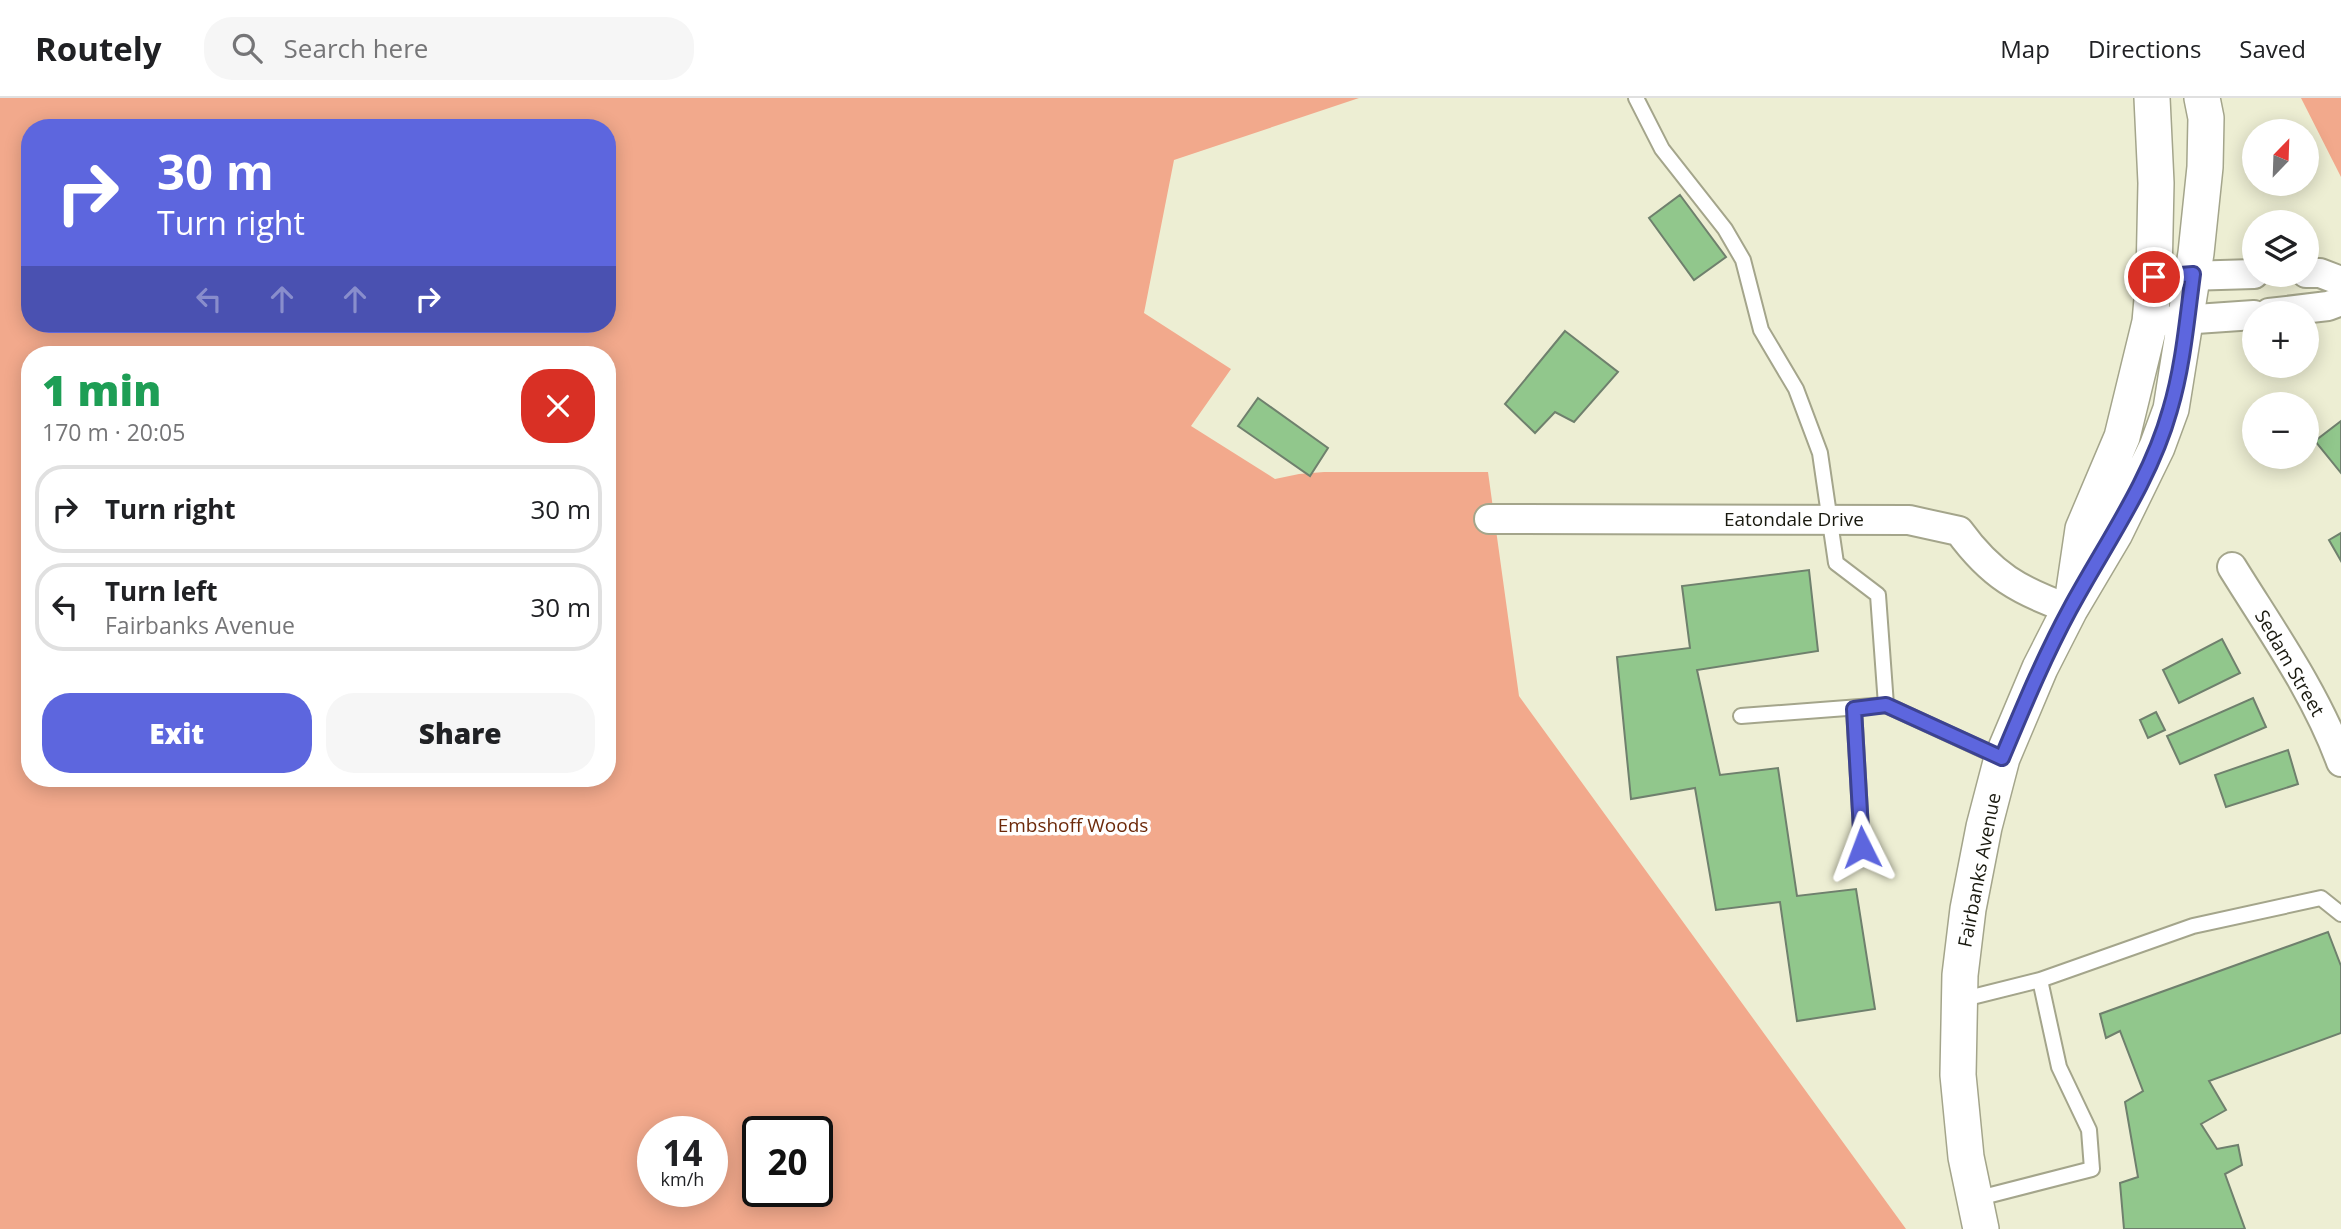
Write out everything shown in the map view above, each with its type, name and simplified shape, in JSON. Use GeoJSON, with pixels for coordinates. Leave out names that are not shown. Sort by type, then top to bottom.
{"type":"FeatureCollection","features":[{"type":"Feature","properties":{"kind":"street","name":"Fairbanks Avenue"},"geometry":{"type":"LineString","coordinates":[[2070,609],[2083,529],[2122,437],[2150,322],[2156,183],[2152,98]]}},
{"type":"Feature","properties":{"kind":"street","name":"Fairbanks Avenue"},"geometry":{"type":"LineString","coordinates":[[1978,1214],[1966,1157],[1958,1075],[1960,1000],[1968,909],[2002,758],[2040,668],[2070,609],[2115,533],[2157,447],[2171,410],[2187,320],[2205,167],[2206,118],[2202,98]]}},
{"type":"Feature","properties":{"kind":"street"},"geometry":{"type":"LineString","coordinates":[[2319,273],[2341,281]]}},
{"type":"Feature","properties":{"kind":"street"},"geometry":{"type":"LineString","coordinates":[[2154,277],[2242,274]]}},
{"type":"Feature","properties":{"kind":"street"},"geometry":{"type":"LineString","coordinates":[[2319,307],[2341,301]]}},
{"type":"Feature","properties":{"kind":"street"},"geometry":{"type":"LineString","coordinates":[[2150,322],[2242,316]]}},
{"type":"Feature","properties":{"kind":"street","name":"Eatondale Drive"},"geometry":{"type":"LineString","coordinates":[[1489,520],[1909,520],[1959,531],[1975,553],[1996,572],[2031,595],[2070,609]]}},
{"type":"Feature","properties":{"kind":"street","name":"Sedam Street"},"geometry":{"type":"LineString","coordinates":[[2232,567],[2306,688],[2333,740],[2341,762]]}},
{"type":"Feature","properties":{"kind":"lane"},"geometry":{"type":"LineString","coordinates":[[1636,98],[1662,149],[1725,229],[1743,260],[1761,330],[1796,389],[1820,453],[1836,563],[1878,596],[1886,705]]}},
{"type":"Feature","properties":{"kind":"lane"},"geometry":{"type":"LineString","coordinates":[[1741,716],[1886,705],[2002,758]]}},
{"type":"Feature","properties":{"kind":"lane"},"geometry":{"type":"LineString","coordinates":[[1854,709],[1862,847]]}},
{"type":"Feature","properties":{"kind":"lane"},"geometry":{"type":"LineString","coordinates":[[1960,1000],[2040,980],[2193,926],[2321,898],[2341,914]]}},
{"type":"Feature","properties":{"kind":"lane"},"geometry":{"type":"LineString","coordinates":[[1978,1214],[2092,1169],[2089,1130],[2059,1067],[2040,980]]}},
{"type":"Feature","properties":{"kind":"green space","name":"Embshoff Woods"},"geometry":{"type":"Polygon","coordinates":[[[0,98],[1359,98],[1174,160],[1144,313],[1231,369],[1191,426],[1275,479],[1324,472],[1488,472],[1519,696],[1906,1229],[0,1229],[0,98]]]}},
{"type":"Feature","properties":{"kind":"green space"},"geometry":{"type":"Polygon","coordinates":[[[2301,98],[2341,98],[2341,177],[2319,134],[2319,119],[2312,119],[2301,98]]]}},
{"type":"Feature","properties":{"kind":"building"},"geometry":{"type":"Polygon","coordinates":[[[1680,195],[1726,257],[1694,280],[1649,218],[1680,195]]]}},
{"type":"Feature","properties":{"kind":"building"},"geometry":{"type":"Polygon","coordinates":[[[1565,331],[1618,372],[1574,422],[1555,412],[1535,433],[1505,404],[1565,331]]]}},
{"type":"Feature","properties":{"kind":"building"},"geometry":{"type":"Polygon","coordinates":[[[1258,398],[1328,448],[1310,476],[1238,426],[1258,398]]]}},
{"type":"Feature","properties":{"kind":"building"},"geometry":{"type":"Polygon","coordinates":[[[2341,421],[2341,473],[2319,446],[2319,438],[2341,421]]]}},
{"type":"Feature","properties":{"kind":"building"},"geometry":{"type":"Polygon","coordinates":[[[2341,533],[2341,561],[2329,540],[2341,533]]]}},
{"type":"Feature","properties":{"kind":"building"},"geometry":{"type":"Polygon","coordinates":[[[1809,570],[1818,651],[1697,670],[1720,775],[1778,768],[1797,896],[1856,889],[1875,1009],[1797,1021],[1780,902],[1716,910],[1695,788],[1631,799],[1617,657],[1690,648],[1682,586],[1809,570]]]}},
{"type":"Feature","properties":{"kind":"building"},"geometry":{"type":"Polygon","coordinates":[[[2222,639],[2240,673],[2179,703],[2163,670],[2222,639]]]}},
{"type":"Feature","properties":{"kind":"building"},"geometry":{"type":"Polygon","coordinates":[[[2253,698],[2266,727],[2180,764],[2167,736],[2253,698]]]}},
{"type":"Feature","properties":{"kind":"building"},"geometry":{"type":"Polygon","coordinates":[[[2156,712],[2165,730],[2148,738],[2140,720],[2156,712]]]}},
{"type":"Feature","properties":{"kind":"building"},"geometry":{"type":"Polygon","coordinates":[[[2288,750],[2298,784],[2226,807],[2215,775],[2288,750]]]}},
{"type":"Feature","properties":{"kind":"building"},"geometry":{"type":"Polygon","coordinates":[[[2328,932],[2341,966],[2341,1033],[2209,1081],[2226,1110],[2201,1124],[2217,1149],[2238,1145],[2242,1165],[2225,1174],[2245,1229],[2124,1229],[2120,1183],[2138,1177],[2125,1102],[2143,1091],[2120,1031],[2106,1038],[2100,1014],[2328,932]]]}},
{"type":"Feature","properties":{"kind":"route"},"geometry":{"type":"LineString","coordinates":[[1862,847],[1854,709],[1886,705],[2002,758],[2040,668],[2070,609],[2115,533],[2157,447],[2171,410],[2193,274],[2154,277]]}}]}
